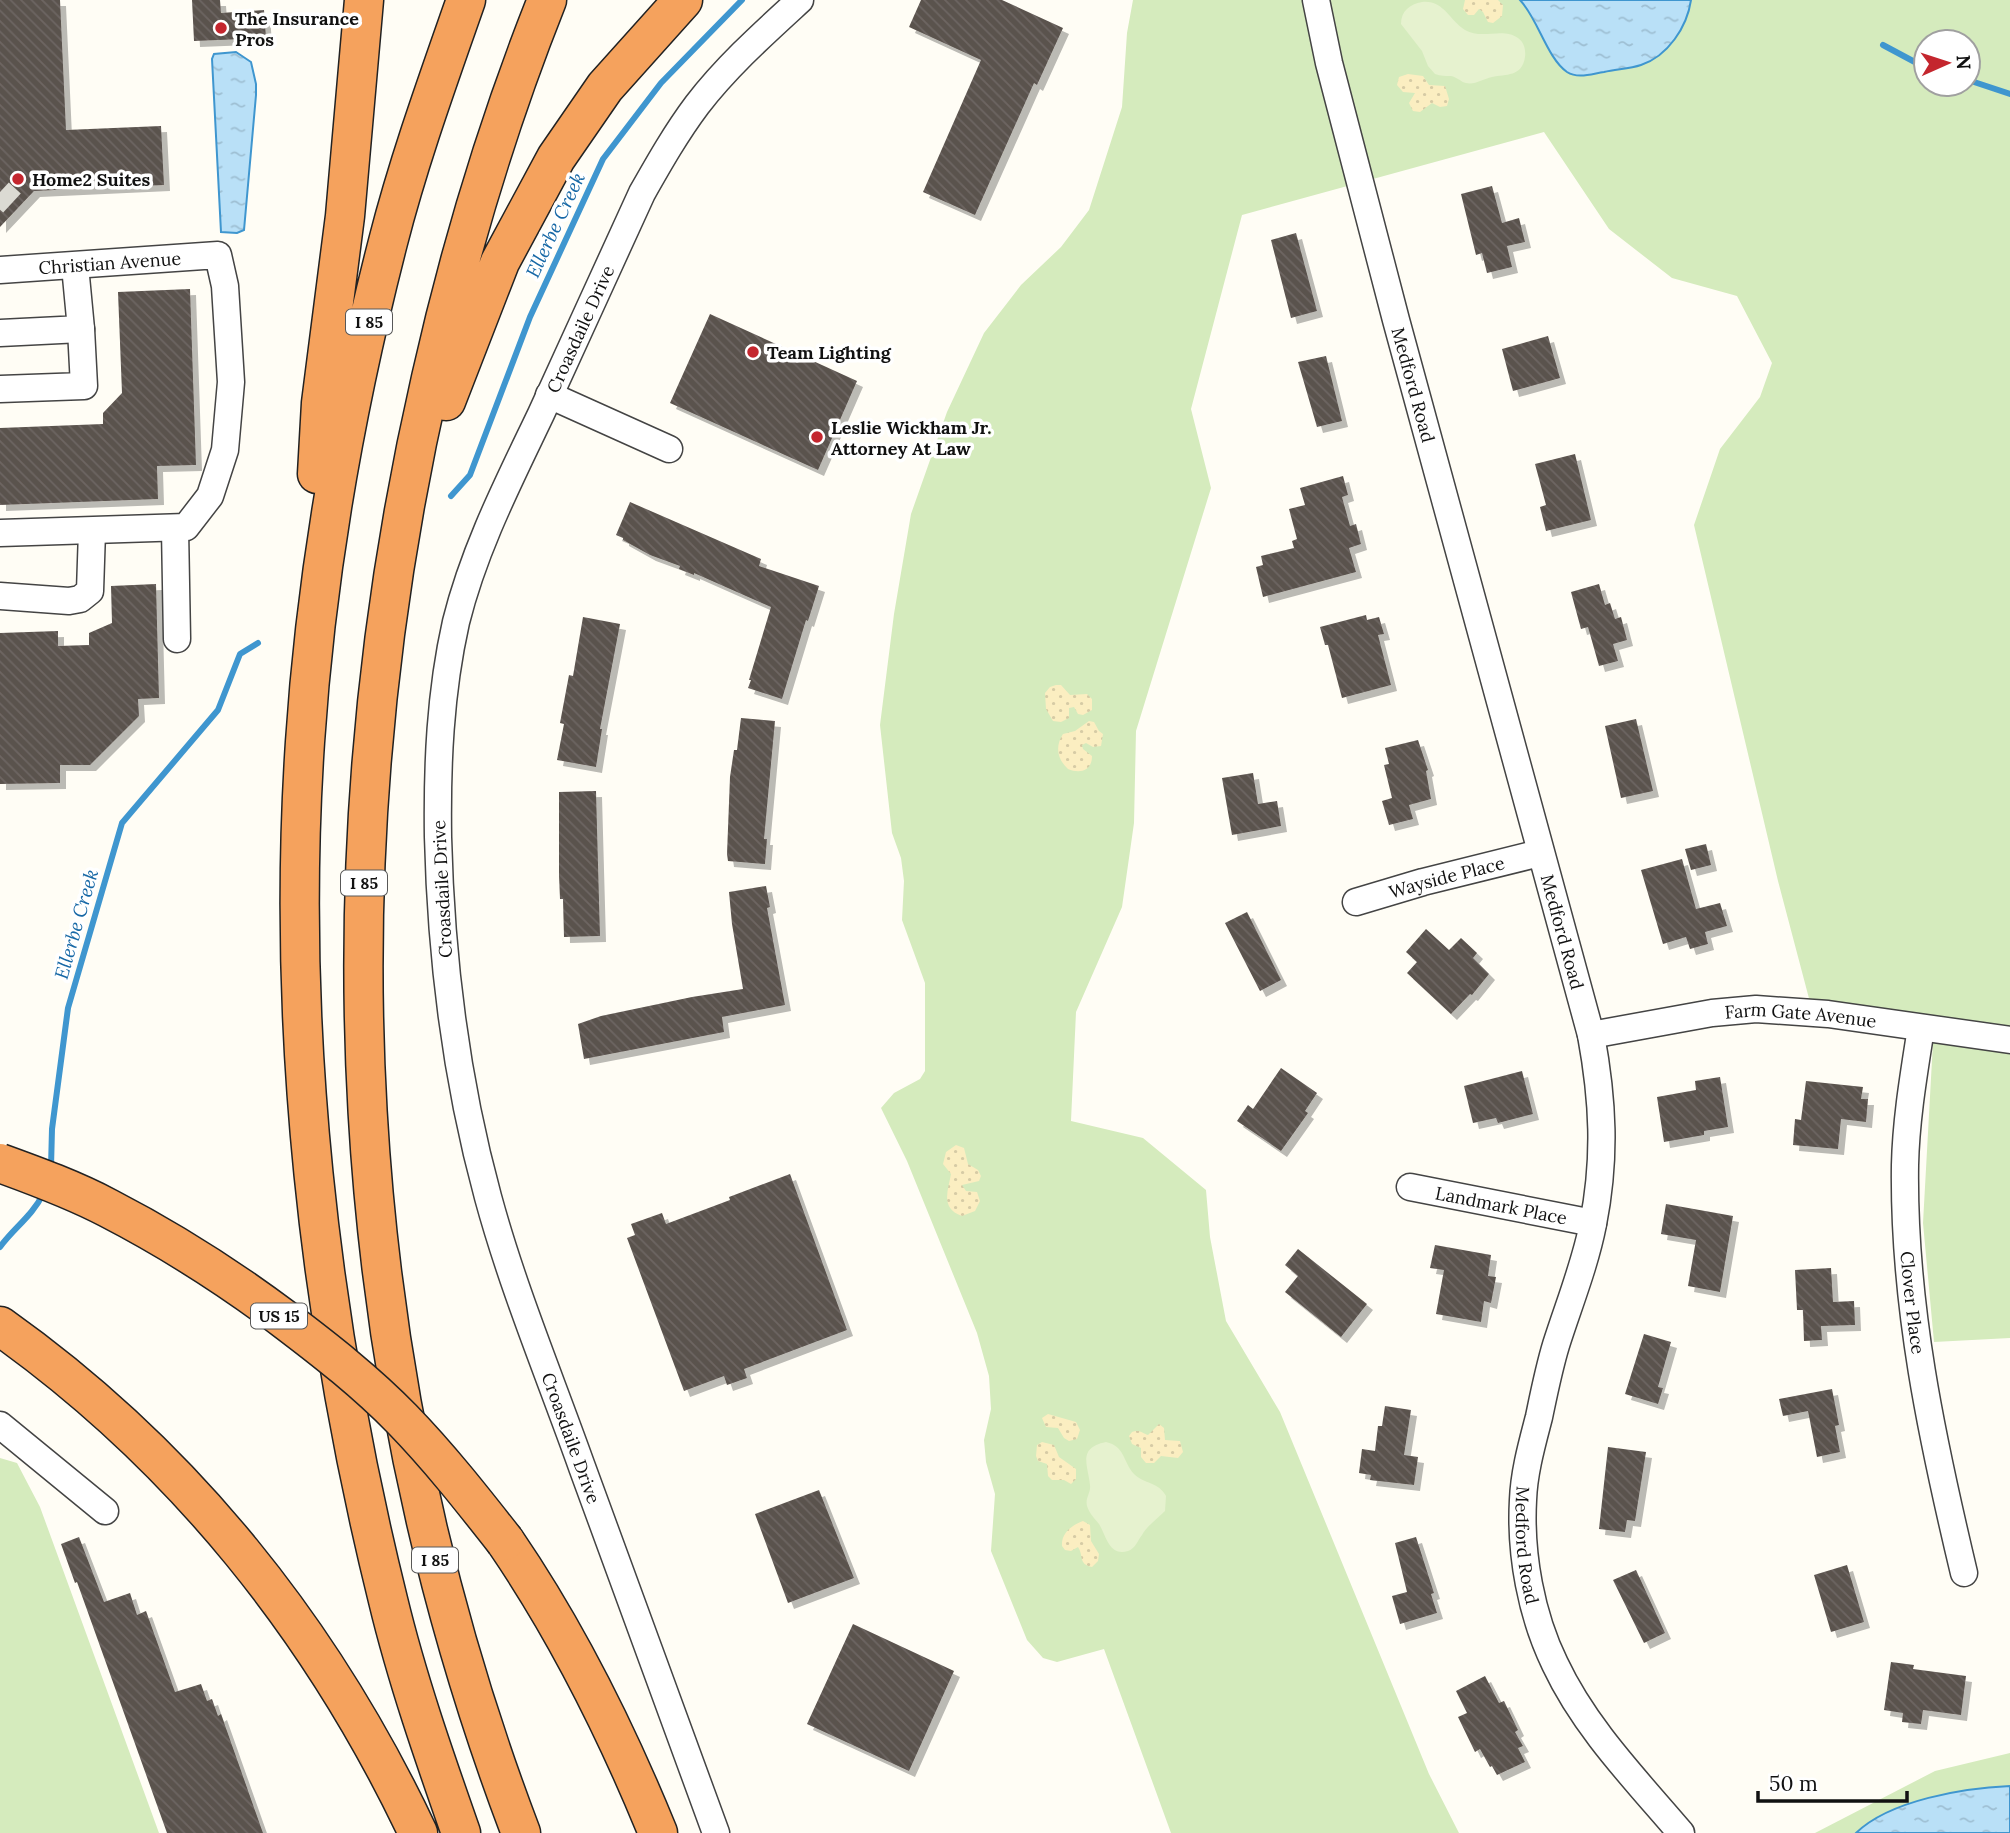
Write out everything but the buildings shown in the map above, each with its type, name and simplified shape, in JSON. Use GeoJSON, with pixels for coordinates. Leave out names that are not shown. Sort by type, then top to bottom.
{"type":"FeatureCollection","features":[{"type":"Feature","properties":{"kind":"highway"},"geometry":{"type":"LineString","coordinates":[[313,654],[321,403],[345,216],[364,0]]}},
{"type":"Feature","properties":{"kind":"highway","name":"I 85"},"geometry":{"type":"LineString","coordinates":[[461,1833],[416,1699],[389,1604],[352,1433],[328,1287],[305,1083],[299,939],[305,742],[313,654],[343,445],[386,251],[436,86],[466,0]]}},
{"type":"Feature","properties":{"kind":"highway","name":"I 85"},"geometry":{"type":"LineString","coordinates":[[520,1833],[480,1718],[447,1608],[422,1507],[395,1366],[372,1183],[362,1005],[362,914],[366,812],[385,624],[406,489],[458,263],[507,105],[547,0]]}},
{"type":"Feature","properties":{"kind":"highway"},"geometry":{"type":"LineString","coordinates":[[406,489],[453,384],[475,320],[500,262],[534,195],[581,120],[606,87],[683,0]]}},
{"type":"Feature","properties":{"kind":"highway","name":"US 15"},"geometry":{"type":"LineString","coordinates":[[0,1163],[107,1207],[229,1278],[356,1376],[401,1418],[453,1474],[505,1541],[536,1587],[594,1689],[620,1742],[658,1833]]}},
{"type":"Feature","properties":{"kind":"highway"},"geometry":{"type":"LineString","coordinates":[[0,1326],[98,1401],[167,1469],[246,1555],[339,1686],[385,1767],[418,1833]]}},
{"type":"Feature","properties":{"kind":"street","name":"Croasdaile Drive"},"geometry":{"type":"LineString","coordinates":[[716,1833],[518,1293],[474,1145],[450,1003],[440,892],[438,816],[442,718],[457,619],[476,558],[642,193],[662,156],[698,103],[753,43],[800,0]]}},
{"type":"Feature","properties":{"kind":"street","name":"Medford Road"},"geometry":{"type":"LineString","coordinates":[[1316,0],[1329,63],[1396,320],[1591,1035],[1603,1116],[1602,1156],[1593,1223],[1580,1274],[1556,1347],[1530,1453],[1523,1498],[1523,1536],[1528,1577],[1544,1639],[1555,1665],[1579,1707],[1606,1746],[1681,1833]]}},
{"type":"Feature","properties":{"kind":"street","name":"Christian Avenue"},"geometry":{"type":"LineString","coordinates":[[0,270],[218,255],[225,285],[231,382],[225,450],[211,496],[186,527],[175,529]]}},
{"type":"Feature","properties":{"kind":"street"},"geometry":{"type":"LineString","coordinates":[[0,389],[84,386],[75,266]]}},
{"type":"Feature","properties":{"kind":"street"},"geometry":{"type":"LineString","coordinates":[[0,333],[81,329]]}},
{"type":"Feature","properties":{"kind":"street"},"geometry":{"type":"LineString","coordinates":[[549,396],[669,449]]}},
{"type":"Feature","properties":{"kind":"street"},"geometry":{"type":"LineString","coordinates":[[0,533],[175,529],[177,639]]}},
{"type":"Feature","properties":{"kind":"street"},"geometry":{"type":"LineString","coordinates":[[0,596],[69,601],[80,599],[90,591],[92,531]]}},
{"type":"Feature","properties":{"kind":"street","name":"Wayside Place"},"geometry":{"type":"LineString","coordinates":[[1356,902],[1540,853]]}},
{"type":"Feature","properties":{"kind":"street","name":"Farm Gate Avenue"},"geometry":{"type":"LineString","coordinates":[[1591,1035],[1712,1013],[1756,1009],[1828,1014],[2010,1040]]}},
{"type":"Feature","properties":{"kind":"street","name":"Clover Place"},"geometry":{"type":"LineString","coordinates":[[1920,1028],[1905,1163],[1913,1326],[1925,1395],[1964,1573]]}},
{"type":"Feature","properties":{"kind":"street","name":"Landmark Place"},"geometry":{"type":"LineString","coordinates":[[1410,1187],[1593,1223]]}},
{"type":"Feature","properties":{"kind":"street"},"geometry":{"type":"LineString","coordinates":[[0,1425],[105,1511]]}},
{"type":"Feature","properties":{"kind":"green space"},"geometry":{"type":"Polygon","coordinates":[[[1133,0],[2010,0],[2010,1338],[1934,1342],[1923,1223],[1934,1024],[1811,1006],[1778,881],[1694,525],[1720,449],[1760,397],[1772,363],[1737,296],[1672,278],[1609,229],[1544,132],[1242,215],[1191,409],[1211,488],[1136,731],[1134,823],[1122,907],[1076,1012],[1071,1121],[1143,1138],[1206,1190],[1210,1237],[1226,1321],[1280,1412],[1429,1774],[1459,1833],[1171,1833],[1104,1649],[1057,1662],[1043,1658],[1027,1640],[991,1551],[995,1494],[986,1462],[984,1440],[991,1409],[989,1376],[977,1333],[907,1161],[881,1108],[894,1093],[920,1079],[925,1071],[925,983],[902,920],[904,881],[901,858],[892,833],[880,725],[894,614],[911,514],[947,412],[984,333],[1021,285],[1061,247],[1089,210],[1122,107],[1127,33],[1133,0]]]}},
{"type":"Feature","properties":{"kind":"green space"},"geometry":{"type":"Polygon","coordinates":[[[1422,2],[1441,7],[1459,26],[1472,33],[1506,34],[1518,38],[1525,52],[1521,68],[1513,73],[1473,83],[1435,74],[1428,66],[1422,51],[1401,24],[1407,9],[1422,2]]]}},
{"type":"Feature","properties":{"kind":"green space"},"geometry":{"type":"Polygon","coordinates":[[[1106,1442],[1117,1447],[1134,1474],[1159,1488],[1166,1496],[1165,1511],[1128,1551],[1116,1551],[1112,1548],[1087,1506],[1090,1488],[1086,1458],[1091,1448],[1106,1442]]]}},
{"type":"Feature","properties":{"kind":"green space"},"geometry":{"type":"Polygon","coordinates":[[[0,1458],[17,1463],[40,1507],[159,1833],[0,1833],[0,1458]]]}},
{"type":"Feature","properties":{"kind":"green space"},"geometry":{"type":"Polygon","coordinates":[[[2010,1753],[2010,1833],[1815,1833],[1935,1771],[2010,1753]]]}},
{"type":"Feature","properties":{"kind":"sand"},"geometry":{"type":"Polygon","coordinates":[[[1465,0],[1498,0],[1503,5],[1502,16],[1493,23],[1488,22],[1479,9],[1474,15],[1468,15],[1463,9],[1465,0]]]}},
{"type":"Feature","properties":{"kind":"sand"},"geometry":{"type":"Polygon","coordinates":[[[1408,74],[1423,76],[1429,85],[1445,86],[1449,99],[1447,106],[1440,107],[1432,103],[1420,112],[1413,111],[1409,103],[1415,93],[1403,92],[1397,85],[1399,77],[1408,74]]]}},
{"type":"Feature","properties":{"kind":"sand"},"geometry":{"type":"Polygon","coordinates":[[[1056,685],[1061,685],[1070,695],[1087,694],[1092,699],[1092,710],[1083,715],[1078,714],[1074,707],[1069,708],[1069,718],[1061,722],[1053,721],[1046,709],[1045,693],[1056,685]]]}},
{"type":"Feature","properties":{"kind":"sand"},"geometry":{"type":"Polygon","coordinates":[[[1089,721],[1094,722],[1103,734],[1101,746],[1093,747],[1086,743],[1082,745],[1092,756],[1090,765],[1081,771],[1068,769],[1058,752],[1060,739],[1063,734],[1075,731],[1089,721]]]}},
{"type":"Feature","properties":{"kind":"sand"},"geometry":{"type":"Polygon","coordinates":[[[956,1145],[964,1148],[968,1164],[978,1170],[981,1176],[979,1181],[962,1185],[966,1191],[977,1192],[980,1201],[975,1211],[962,1216],[955,1213],[948,1204],[951,1174],[943,1164],[946,1152],[956,1145]]]}},
{"type":"Feature","properties":{"kind":"sand"},"geometry":{"type":"Polygon","coordinates":[[[1048,1414],[1076,1422],[1080,1430],[1077,1439],[1069,1441],[1058,1428],[1046,1427],[1042,1418],[1048,1414]]]}},
{"type":"Feature","properties":{"kind":"sand"},"geometry":{"type":"Polygon","coordinates":[[[1159,1424],[1164,1428],[1165,1440],[1180,1441],[1183,1452],[1178,1458],[1161,1456],[1154,1463],[1146,1463],[1141,1457],[1141,1448],[1132,1444],[1129,1436],[1137,1431],[1148,1435],[1159,1424]]]}},
{"type":"Feature","properties":{"kind":"sand"},"geometry":{"type":"Polygon","coordinates":[[[1042,1442],[1054,1445],[1059,1457],[1076,1469],[1076,1479],[1071,1484],[1064,1480],[1052,1480],[1048,1476],[1047,1464],[1038,1461],[1036,1456],[1037,1445],[1042,1442]]]}},
{"type":"Feature","properties":{"kind":"sand"},"geometry":{"type":"Polygon","coordinates":[[[1083,1521],[1090,1525],[1091,1541],[1099,1554],[1098,1561],[1092,1567],[1083,1562],[1078,1547],[1071,1551],[1062,1546],[1063,1537],[1068,1530],[1083,1521]]]}},
{"type":"Feature","properties":{"kind":"water"},"geometry":{"type":"Polygon","coordinates":[[[1520,0],[1691,0],[1681,30],[1660,55],[1636,66],[1580,76],[1567,72],[1560,66],[1520,0]]]}},
{"type":"Feature","properties":{"kind":"water"},"geometry":{"type":"Polygon","coordinates":[[[236,52],[251,62],[256,84],[244,230],[237,233],[221,232],[212,59],[214,54],[236,52]]]}},
{"type":"Feature","properties":{"kind":"water"},"geometry":{"type":"Polygon","coordinates":[[[2010,1786],[2010,1833],[1856,1833],[1870,1822],[1908,1804],[1950,1793],[2010,1786]]]}},
{"type":"Feature","properties":{"kind":"waterway","name":"Ellerbe Creek"},"geometry":{"type":"LineString","coordinates":[[451,496],[470,475],[530,317],[603,159],[661,83],[742,0]]}},
{"type":"Feature","properties":{"kind":"waterway"},"geometry":{"type":"LineString","coordinates":[[1883,45],[1912,61]]}},
{"type":"Feature","properties":{"kind":"waterway"},"geometry":{"type":"LineString","coordinates":[[1982,85],[2010,94]]}},
{"type":"Feature","properties":{"kind":"waterway","name":"Ellerbe Creek"},"geometry":{"type":"LineString","coordinates":[[51,1167],[52,1129],[68,1008],[122,823],[218,710],[240,654],[258,643]]}},
{"type":"Feature","properties":{"kind":"waterway","name":"Ellerbe Creek"},"geometry":{"type":"LineString","coordinates":[[0,1247],[34,1209],[43,1194]]}},
{"type":"Feature","properties":{"kind":"tunnel"},"geometry":{"type":"LineString","coordinates":[[0,192],[12,203]]}},
{"type":"Feature","properties":{"kind":"place","name":"The Insurance Pros"},"geometry":{"type":"Point","coordinates":[221,28]}},
{"type":"Feature","properties":{"kind":"place","name":"Home2 Suites"},"geometry":{"type":"Point","coordinates":[18,179]}},
{"type":"Feature","properties":{"kind":"place","name":"Team Lighting"},"geometry":{"type":"Point","coordinates":[753,352]}},
{"type":"Feature","properties":{"kind":"place","name":"Leslie Wickham Jr. Attorney At Law"},"geometry":{"type":"Point","coordinates":[817,437]}}]}
